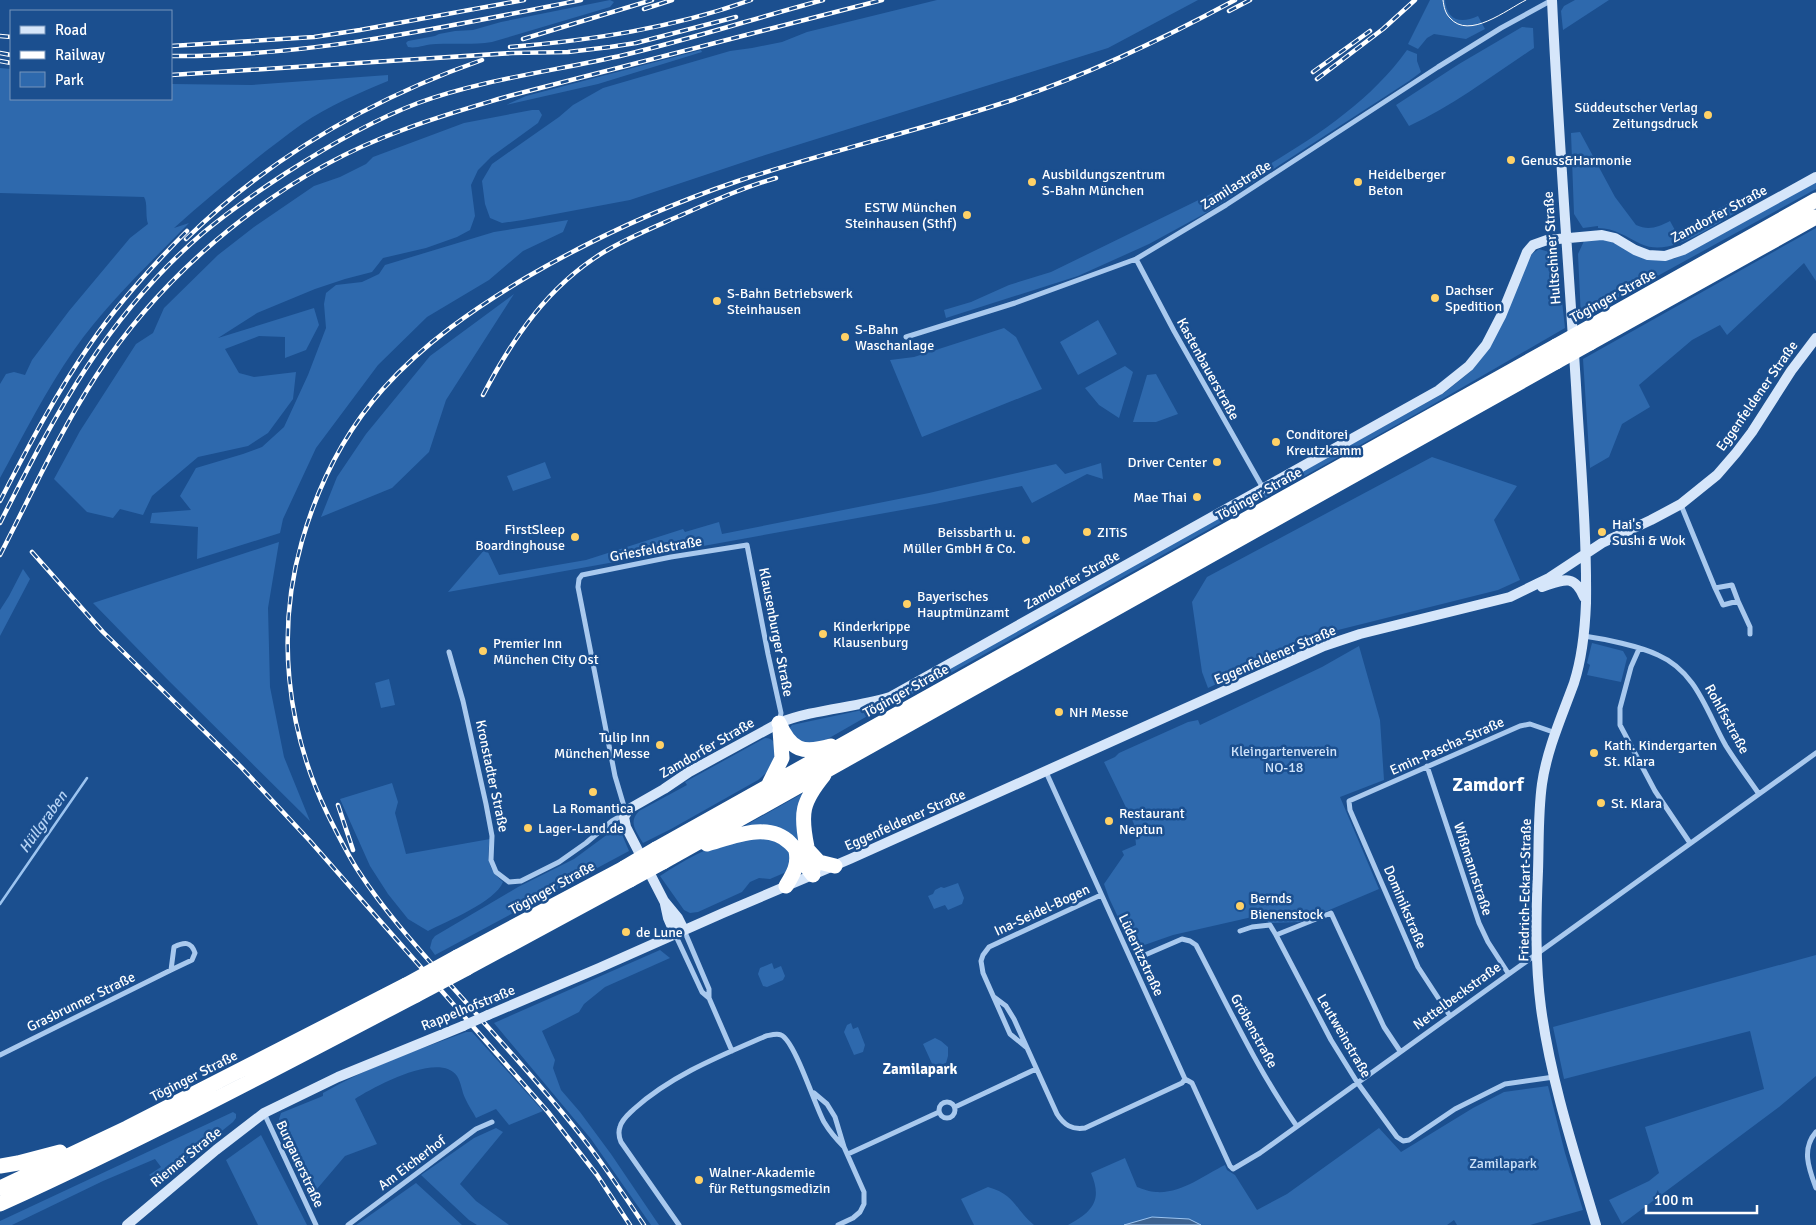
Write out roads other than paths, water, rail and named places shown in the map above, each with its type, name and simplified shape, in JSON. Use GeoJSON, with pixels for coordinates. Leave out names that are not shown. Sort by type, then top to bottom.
{"type":"FeatureCollection","features":[{"type":"Feature","properties":{"kind":"highway","name":"Töginger Straße"},"geometry":{"type":"LineString","coordinates":[[0,1188],[411,990],[627,874],[767,788],[851,740],[1816,200]]}},
{"type":"Feature","properties":{"kind":"highway","name":"Töginger Straße"},"geometry":{"type":"LineString","coordinates":[[660,855],[680,853],[1816,218]]}},
{"type":"Feature","properties":{"kind":"highway"},"geometry":{"type":"LineString","coordinates":[[779,723],[788,740],[794,746],[806,751],[821,749],[851,740]]}},
{"type":"Feature","properties":{"kind":"highway"},"geometry":{"type":"LineString","coordinates":[[767,788],[782,758],[779,723]]}},
{"type":"Feature","properties":{"kind":"highway"},"geometry":{"type":"LineString","coordinates":[[786,886],[796,868],[797,859],[802,849],[803,816],[806,801],[811,791],[830,768]]}},
{"type":"Feature","properties":{"kind":"highway"},"geometry":{"type":"LineString","coordinates":[[680,853],[734,836],[754,832],[770,833],[781,836],[819,862],[835,866]]}},
{"type":"Feature","properties":{"kind":"highway"},"geometry":{"type":"LineString","coordinates":[[802,849],[812,864],[813,875]]}},
{"type":"Feature","properties":{"kind":"highway","name":"Töginger Straße"},"geometry":{"type":"LineString","coordinates":[[0,1204],[129,1143],[266,1074],[411,990]]}},
{"type":"Feature","properties":{"kind":"highway"},"geometry":{"type":"LineString","coordinates":[[0,1166],[40,1158],[81,1143],[106,1131],[127,1128]]}},
{"type":"Feature","properties":{"kind":"street","name":"Hultschiner Straße"},"geometry":{"type":"LineString","coordinates":[[1552,0],[1565,238],[1586,554]]}},
{"type":"Feature","properties":{"kind":"street","name":"Zamilastraße"},"geometry":{"type":"LineString","coordinates":[[906,337],[1015,303],[1136,258],[1226,205],[1438,67],[1501,28],[1552,0]]}},
{"type":"Feature","properties":{"kind":"street","name":"Zamdorfer Straße"},"geometry":{"type":"LineString","coordinates":[[626,813],[629,809],[689,772],[779,723],[890,697],[1439,390],[1456,378],[1477,358],[1495,330],[1527,252],[1538,242],[1565,238],[1609,236],[1648,255],[1665,256],[1684,250],[1816,177]]}},
{"type":"Feature","properties":{"kind":"street","name":"Kastenbauerstraße"},"geometry":{"type":"LineString","coordinates":[[1136,258],[1184,348],[1264,489]]}},
{"type":"Feature","properties":{"kind":"street","name":"Eggenfeldener Straße"},"geometry":{"type":"LineString","coordinates":[[679,932],[835,866],[1324,646],[1360,634],[1502,600],[1521,593],[1549,578],[1602,543],[1681,504],[1717,475],[1752,432],[1791,370],[1816,338]]}},
{"type":"Feature","properties":{"kind":"street"},"geometry":{"type":"LineString","coordinates":[[1681,504],[1722,605],[1738,601]]}},
{"type":"Feature","properties":{"kind":"street","name":"Klausenburger Straße"},"geometry":{"type":"LineString","coordinates":[[747,545],[781,713],[779,723]]}},
{"type":"Feature","properties":{"kind":"street","name":"Griesfeldstraße"},"geometry":{"type":"LineString","coordinates":[[626,813],[614,776],[578,586],[579,579],[588,573],[747,545]]}},
{"type":"Feature","properties":{"kind":"street","name":"Friedrich-Eckart-Straße"},"geometry":{"type":"LineString","coordinates":[[1586,554],[1584,636],[1575,680],[1556,733],[1542,783],[1536,954],[1543,1018],[1554,1076],[1571,1142],[1596,1225]]}},
{"type":"Feature","properties":{"kind":"street"},"geometry":{"type":"LineString","coordinates":[[1521,593],[1563,580],[1571,580],[1580,587],[1586,600]]}},
{"type":"Feature","properties":{"kind":"street"},"geometry":{"type":"LineString","coordinates":[[1714,588],[1732,585],[1750,627],[1750,634]]}},
{"type":"Feature","properties":{"kind":"street","name":"Rohlfsstraße"},"geometry":{"type":"LineString","coordinates":[[1584,636],[1659,655],[1674,664],[1691,681],[1700,694],[1726,745],[1759,794]]}},
{"type":"Feature","properties":{"kind":"street"},"geometry":{"type":"LineString","coordinates":[[1639,649],[1631,666],[1620,708],[1620,725],[1655,791],[1690,843]]}},
{"type":"Feature","properties":{"kind":"street","name":"Kronstadter Straße"},"geometry":{"type":"LineString","coordinates":[[449,652],[463,701],[486,804],[492,836],[490,860],[500,877],[509,882],[515,882],[549,867],[573,853],[612,821],[626,813]]}},
{"type":"Feature","properties":{"kind":"street","name":"Emin-Pascha-Straße"},"geometry":{"type":"LineString","coordinates":[[1349,801],[1520,726],[1530,724],[1556,733]]}},
{"type":"Feature","properties":{"kind":"street","name":"Nettelbeckstraße"},"geometry":{"type":"LineString","coordinates":[[1220,1143],[1233,1169],[1260,1153],[1816,753]]}},
{"type":"Feature","properties":{"kind":"street","name":"Wißmannstraße"},"geometry":{"type":"LineString","coordinates":[[1428,766],[1479,923],[1488,942],[1508,973]]}},
{"type":"Feature","properties":{"kind":"street","name":"Lüderitzstraße"},"geometry":{"type":"LineString","coordinates":[[1046,772],[1185,1079],[1192,1083],[1220,1143]]}},
{"type":"Feature","properties":{"kind":"street","name":"Dominikstraße"},"geometry":{"type":"LineString","coordinates":[[1349,801],[1350,810],[1418,967],[1450,1016]]}},
{"type":"Feature","properties":{"kind":"street"},"geometry":{"type":"LineString","coordinates":[[626,813],[624,818],[626,827],[664,900],[678,918],[679,932],[702,992],[709,998]]}},
{"type":"Feature","properties":{"kind":"street","name":"Ina-Seidel-Bogen"},"geometry":{"type":"LineString","coordinates":[[1026,1047],[1010,1034],[996,1006],[981,967],[983,955],[986,950],[1101,895]]}},
{"type":"Feature","properties":{"kind":"street"},"geometry":{"type":"LineString","coordinates":[[1240,930],[1270,925],[1276,935],[1331,913],[1384,1027],[1400,1052]]}},
{"type":"Feature","properties":{"kind":"street"},"geometry":{"type":"LineString","coordinates":[[679,932],[709,989],[709,998],[732,1051]]}},
{"type":"Feature","properties":{"kind":"street","name":"Rappelhofstraße"},"geometry":{"type":"LineString","coordinates":[[264,1113],[338,1077],[463,1026],[679,932]]}},
{"type":"Feature","properties":{"kind":"street","name":"Leutweinstraße"},"geometry":{"type":"LineString","coordinates":[[1276,935],[1331,1040],[1357,1082],[1397,1137],[1403,1141],[1409,1140],[1455,1109],[1505,1084],[1554,1076]]}},
{"type":"Feature","properties":{"kind":"street","name":"Gröbenstraße"},"geometry":{"type":"LineString","coordinates":[[1138,958],[1182,939],[1190,940],[1196,946],[1245,1039],[1296,1126]]}},
{"type":"Feature","properties":{"kind":"street","name":"Grasbrunner Straße"},"geometry":{"type":"LineString","coordinates":[[0,1055],[192,960],[194,948],[184,942],[174,947],[171,970]]}},
{"type":"Feature","properties":{"kind":"street","name":"Ina-Seidel-Bogen"},"geometry":{"type":"LineString","coordinates":[[994,997],[1010,1012],[1060,1120],[1068,1126],[1076,1129],[1085,1128],[1182,1083],[1185,1079]]}},
{"type":"Feature","properties":{"kind":"street"},"geometry":{"type":"LineString","coordinates":[[678,1225],[621,1142],[619,1129],[627,1116],[666,1085],[690,1070],[771,1034],[781,1035],[789,1043],[813,1092],[824,1122],[844,1146]]}},
{"type":"Feature","properties":{"kind":"street"},"geometry":{"type":"LineString","coordinates":[[955,1107],[1036,1069]]}},
{"type":"Feature","properties":{"kind":"street"},"geometry":{"type":"LineString","coordinates":[[813,1092],[830,1109],[862,1187],[863,1208],[856,1215],[838,1225]]}},
{"type":"Feature","properties":{"kind":"street"},"geometry":{"type":"LineString","coordinates":[[939,1112],[941,1104],[944,1102],[952,1103],[955,1107]]}},
{"type":"Feature","properties":{"kind":"street"},"geometry":{"type":"LineString","coordinates":[[939,1112],[941,1116],[951,1118],[954,1115],[955,1107]]}},
{"type":"Feature","properties":{"kind":"street"},"geometry":{"type":"LineString","coordinates":[[848,1154],[939,1112]]}},
{"type":"Feature","properties":{"kind":"street","name":"Riemer Straße"},"geometry":{"type":"LineString","coordinates":[[127,1225],[200,1162],[264,1113]]}},
{"type":"Feature","properties":{"kind":"street","name":"Burgauerstraße"},"geometry":{"type":"LineString","coordinates":[[264,1113],[316,1225]]}},
{"type":"Feature","properties":{"kind":"street","name":"Am Eicherhof"},"geometry":{"type":"LineString","coordinates":[[348,1225],[476,1129],[492,1122]]}},
{"type":"Feature","properties":{"kind":"street"},"geometry":{"type":"LineString","coordinates":[[1816,1132],[1810,1142],[1807,1154],[1809,1168],[1816,1188]]}},
{"type":"Feature","properties":{"kind":"waterway","name":"Hüllgraben"},"geometry":{"type":"LineString","coordinates":[[0,904],[87,778]]}},
{"type":"Feature","properties":{"kind":"tram line"},"geometry":{"type":"LineString","coordinates":[[1443,0],[1444,7],[1450,18],[1458,24],[1467,26],[1488,21],[1526,0]]}},
{"type":"Feature","properties":{"kind":"railway"},"geometry":{"type":"LineString","coordinates":[[172,46],[314,37],[524,0]]}},
{"type":"Feature","properties":{"kind":"railway"},"geometry":{"type":"LineString","coordinates":[[172,56],[223,55],[326,46],[428,30],[581,0]]}},
{"type":"Feature","properties":{"kind":"railway"},"geometry":{"type":"LineString","coordinates":[[523,39],[652,0]]}},
{"type":"Feature","properties":{"kind":"railway"},"geometry":{"type":"LineString","coordinates":[[644,9],[672,0]]}},
{"type":"Feature","properties":{"kind":"railway"},"geometry":{"type":"LineString","coordinates":[[510,47],[572,41],[632,31],[692,18],[751,0]]}},
{"type":"Feature","properties":{"kind":"railway"},"geometry":{"type":"LineString","coordinates":[[0,523],[63,405],[86,368],[139,297],[169,264],[203,233],[243,202],[286,173],[367,126],[418,103],[494,81],[649,49],[823,0]]}},
{"type":"Feature","properties":{"kind":"railway"},"geometry":{"type":"LineString","coordinates":[[0,555],[70,420],[96,376],[124,336],[156,298],[191,263],[229,230],[270,199],[312,173],[355,150],[427,121],[509,96],[882,0]]}},
{"type":"Feature","properties":{"kind":"railway"},"geometry":{"type":"LineString","coordinates":[[644,1225],[596,1155],[559,1108],[422,953],[371,889],[346,851],[313,781],[302,747],[289,679],[289,610],[294,575],[302,541],[324,480],[356,423],[383,389],[415,356],[488,301],[578,249],[656,212],[738,181],[804,160],[973,113],[1036,92],[1094,69],[1151,43],[1235,0]]}},
{"type":"Feature","properties":{"kind":"railway"},"geometry":{"type":"LineString","coordinates":[[1229,11],[1250,0]]}},
{"type":"Feature","properties":{"kind":"railway"},"geometry":{"type":"LineString","coordinates":[[1317,79],[1383,29],[1415,0]]}},
{"type":"Feature","properties":{"kind":"railway"},"geometry":{"type":"LineString","coordinates":[[172,75],[512,53],[568,52],[636,43],[736,17]]}},
{"type":"Feature","properties":{"kind":"railway"},"geometry":{"type":"LineString","coordinates":[[1313,72],[1370,31]]}},
{"type":"Feature","properties":{"kind":"railway"},"geometry":{"type":"LineString","coordinates":[[0,36],[10,37]]}},
{"type":"Feature","properties":{"kind":"railway"},"geometry":{"type":"LineString","coordinates":[[0,53],[10,55]]}},
{"type":"Feature","properties":{"kind":"railway"},"geometry":{"type":"LineString","coordinates":[[186,239],[218,209],[252,182],[324,133],[401,93],[482,60]]}},
{"type":"Feature","properties":{"kind":"railway"},"geometry":{"type":"LineString","coordinates":[[0,61],[10,63]]}},
{"type":"Feature","properties":{"kind":"railway"},"geometry":{"type":"LineString","coordinates":[[483,395],[507,353],[534,315],[549,297],[584,266],[604,252],[640,233],[725,196],[776,178]]}},
{"type":"Feature","properties":{"kind":"railway"},"geometry":{"type":"LineString","coordinates":[[0,501],[54,401],[91,343],[136,285],[187,231]]}},
{"type":"Feature","properties":{"kind":"railway"},"geometry":{"type":"LineString","coordinates":[[32,552],[103,632],[241,767],[310,841],[548,1112],[597,1175],[630,1225]]}},
{"type":"Feature","properties":{"kind":"railway"},"geometry":{"type":"LineString","coordinates":[[338,805],[353,850]]}},
{"type":"Feature","properties":{"kind":"place","name":"Süddeutscher Verlag Zeitungsdruck"},"geometry":{"type":"Point","coordinates":[1708,115]}},
{"type":"Feature","properties":{"kind":"place","name":"Genuss&Harmonie"},"geometry":{"type":"Point","coordinates":[1511,160]}},
{"type":"Feature","properties":{"kind":"place","name":"Ausbildungszentrum S-Bahn München"},"geometry":{"type":"Point","coordinates":[1032,182]}},
{"type":"Feature","properties":{"kind":"place","name":"Heidelberger Beton"},"geometry":{"type":"Point","coordinates":[1358,182]}},
{"type":"Feature","properties":{"kind":"place","name":"ESTW München Steinhausen (Sthf)"},"geometry":{"type":"Point","coordinates":[967,215]}},
{"type":"Feature","properties":{"kind":"place","name":"Dachser Spedition"},"geometry":{"type":"Point","coordinates":[1435,298]}},
{"type":"Feature","properties":{"kind":"place","name":"S-Bahn Betriebswerk Steinhausen"},"geometry":{"type":"Point","coordinates":[717,301]}},
{"type":"Feature","properties":{"kind":"place","name":"S-Bahn Waschanlage"},"geometry":{"type":"Point","coordinates":[845,337]}},
{"type":"Feature","properties":{"kind":"place","name":"Conditorei Kreutzkamm"},"geometry":{"type":"Point","coordinates":[1276,442]}},
{"type":"Feature","properties":{"kind":"place","name":"Driver Center"},"geometry":{"type":"Point","coordinates":[1217,462]}},
{"type":"Feature","properties":{"kind":"place","name":"Mae Thai"},"geometry":{"type":"Point","coordinates":[1197,497]}},
{"type":"Feature","properties":{"kind":"place","name":"ZITiS"},"geometry":{"type":"Point","coordinates":[1087,532]}},
{"type":"Feature","properties":{"kind":"place","name":"Hai's Sushi & Wok"},"geometry":{"type":"Point","coordinates":[1602,532]}},
{"type":"Feature","properties":{"kind":"place","name":"FirstSleep Boardinghouse"},"geometry":{"type":"Point","coordinates":[575,537]}},
{"type":"Feature","properties":{"kind":"place","name":"Beissbarth u. Müller GmbH & Co."},"geometry":{"type":"Point","coordinates":[1026,540]}},
{"type":"Feature","properties":{"kind":"place","name":"Bayerisches Hauptmünzamt"},"geometry":{"type":"Point","coordinates":[907,604]}},
{"type":"Feature","properties":{"kind":"place","name":"Kinderkrippe Klausenburg"},"geometry":{"type":"Point","coordinates":[823,634]}},
{"type":"Feature","properties":{"kind":"place","name":"Premier Inn München City Ost"},"geometry":{"type":"Point","coordinates":[483,651]}},
{"type":"Feature","properties":{"kind":"place","name":"NH Messe"},"geometry":{"type":"Point","coordinates":[1059,712]}},
{"type":"Feature","properties":{"kind":"place","name":"Tulip Inn München Messe"},"geometry":{"type":"Point","coordinates":[660,745]}},
{"type":"Feature","properties":{"kind":"place","name":"Kath. Kindergarten St. Klara"},"geometry":{"type":"Point","coordinates":[1594,753]}},
{"type":"Feature","properties":{"kind":"place","name":"La Romantica"},"geometry":{"type":"Point","coordinates":[593,792]}},
{"type":"Feature","properties":{"kind":"place","name":"St. Klara"},"geometry":{"type":"Point","coordinates":[1601,803]}},
{"type":"Feature","properties":{"kind":"place","name":"Restaurant Neptun"},"geometry":{"type":"Point","coordinates":[1109,821]}},
{"type":"Feature","properties":{"kind":"place","name":"Lager-Land.de"},"geometry":{"type":"Point","coordinates":[528,828]}},
{"type":"Feature","properties":{"kind":"place","name":"Bernds Bienenstock"},"geometry":{"type":"Point","coordinates":[1240,906]}},
{"type":"Feature","properties":{"kind":"place","name":"de Lune"},"geometry":{"type":"Point","coordinates":[626,932]}},
{"type":"Feature","properties":{"kind":"place","name":"Walner-Akademie für Rettungsmedizin"},"geometry":{"type":"Point","coordinates":[699,1180]}},
{"type":"Feature","properties":{"kind":"district","name":"Zamdorf"},"geometry":{"type":"Point","coordinates":[1488,785]}},
{"type":"Feature","properties":{"kind":"district","name":"Zamilapark"},"geometry":{"type":"Point","coordinates":[920,1069]}},
{"type":"Feature","properties":{"kind":"park label","name":"Kleingartenverein NO-18"},"geometry":{"type":"Point","coordinates":[1284,760]}}]}
